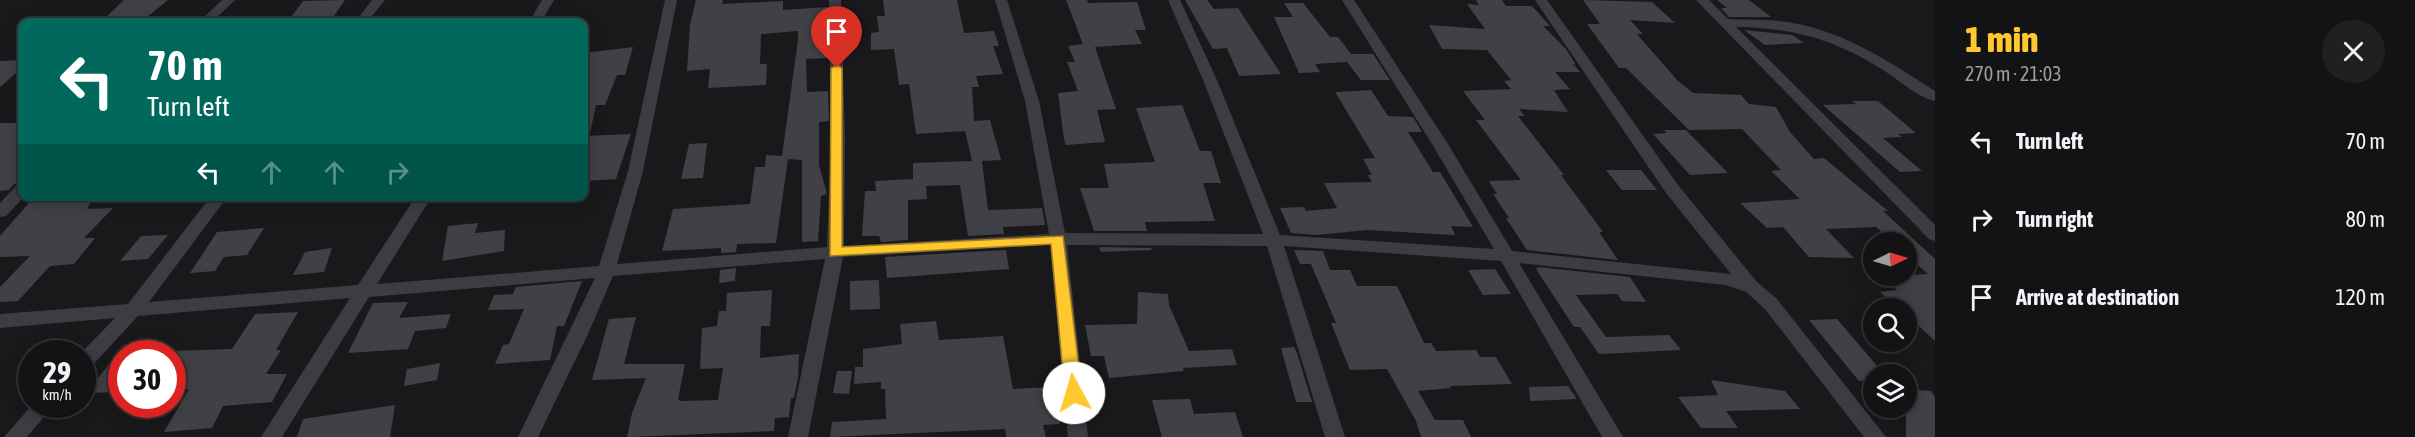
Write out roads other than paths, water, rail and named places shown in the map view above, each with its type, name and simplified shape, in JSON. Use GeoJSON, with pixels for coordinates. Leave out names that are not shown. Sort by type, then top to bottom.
{"type":"FeatureCollection","features":[{"type":"Feature","properties":{"kind":"street"},"geometry":{"type":"LineString","coordinates":[[209,18],[229,0]]}},
{"type":"Feature","properties":{"kind":"street"},"geometry":{"type":"LineString","coordinates":[[364,18],[379,0]]}},
{"type":"Feature","properties":{"kind":"street"},"geometry":{"type":"LineString","coordinates":[[537,18],[548,0]]}},
{"type":"Feature","properties":{"kind":"street"},"geometry":{"type":"LineString","coordinates":[[528,437],[606,272],[632,185],[657,55],[671,0]]}},
{"type":"Feature","properties":{"kind":"street"},"geometry":{"type":"LineString","coordinates":[[798,437],[835,252],[838,137],[835,0]]}},
{"type":"Feature","properties":{"kind":"street"},"geometry":{"type":"LineString","coordinates":[[1001,0],[1032,101],[1058,239],[1078,437]]}},
{"type":"Feature","properties":{"kind":"street"},"geometry":{"type":"LineString","coordinates":[[1174,0],[1210,80],[1274,240],[1335,437]]}},
{"type":"Feature","properties":{"kind":"street"},"geometry":{"type":"LineString","coordinates":[[1348,0],[1440,144],[1613,437]]}},
{"type":"Feature","properties":{"kind":"street"},"geometry":{"type":"LineString","coordinates":[[1359,0],[1359,17]]}},
{"type":"Feature","properties":{"kind":"street"},"geometry":{"type":"LineString","coordinates":[[1541,0],[1672,189],[1752,287],[1771,304],[1876,437]]}},
{"type":"Feature","properties":{"kind":"street"},"geometry":{"type":"LineString","coordinates":[[1702,0],[1935,235]]}},
{"type":"Feature","properties":{"kind":"street"},"geometry":{"type":"LineString","coordinates":[[1727,23],[1793,27],[1832,38],[1860,51],[1935,97]]}},
{"type":"Feature","properties":{"kind":"street"},"geometry":{"type":"LineString","coordinates":[[0,212],[18,194]]}},
{"type":"Feature","properties":{"kind":"street"},"geometry":{"type":"LineString","coordinates":[[96,349],[135,308],[216,201]]}},
{"type":"Feature","properties":{"kind":"street"},"geometry":{"type":"LineString","coordinates":[[271,437],[362,290],[421,201]]}},
{"type":"Feature","properties":{"kind":"street"},"geometry":{"type":"LineString","coordinates":[[0,321],[135,308],[835,252],[1058,239],[1274,240],[1505,256],[1728,279],[1752,287]]}},
{"type":"Feature","properties":{"kind":"street"},"geometry":{"type":"LineString","coordinates":[[14,437],[32,418]]}}]}
